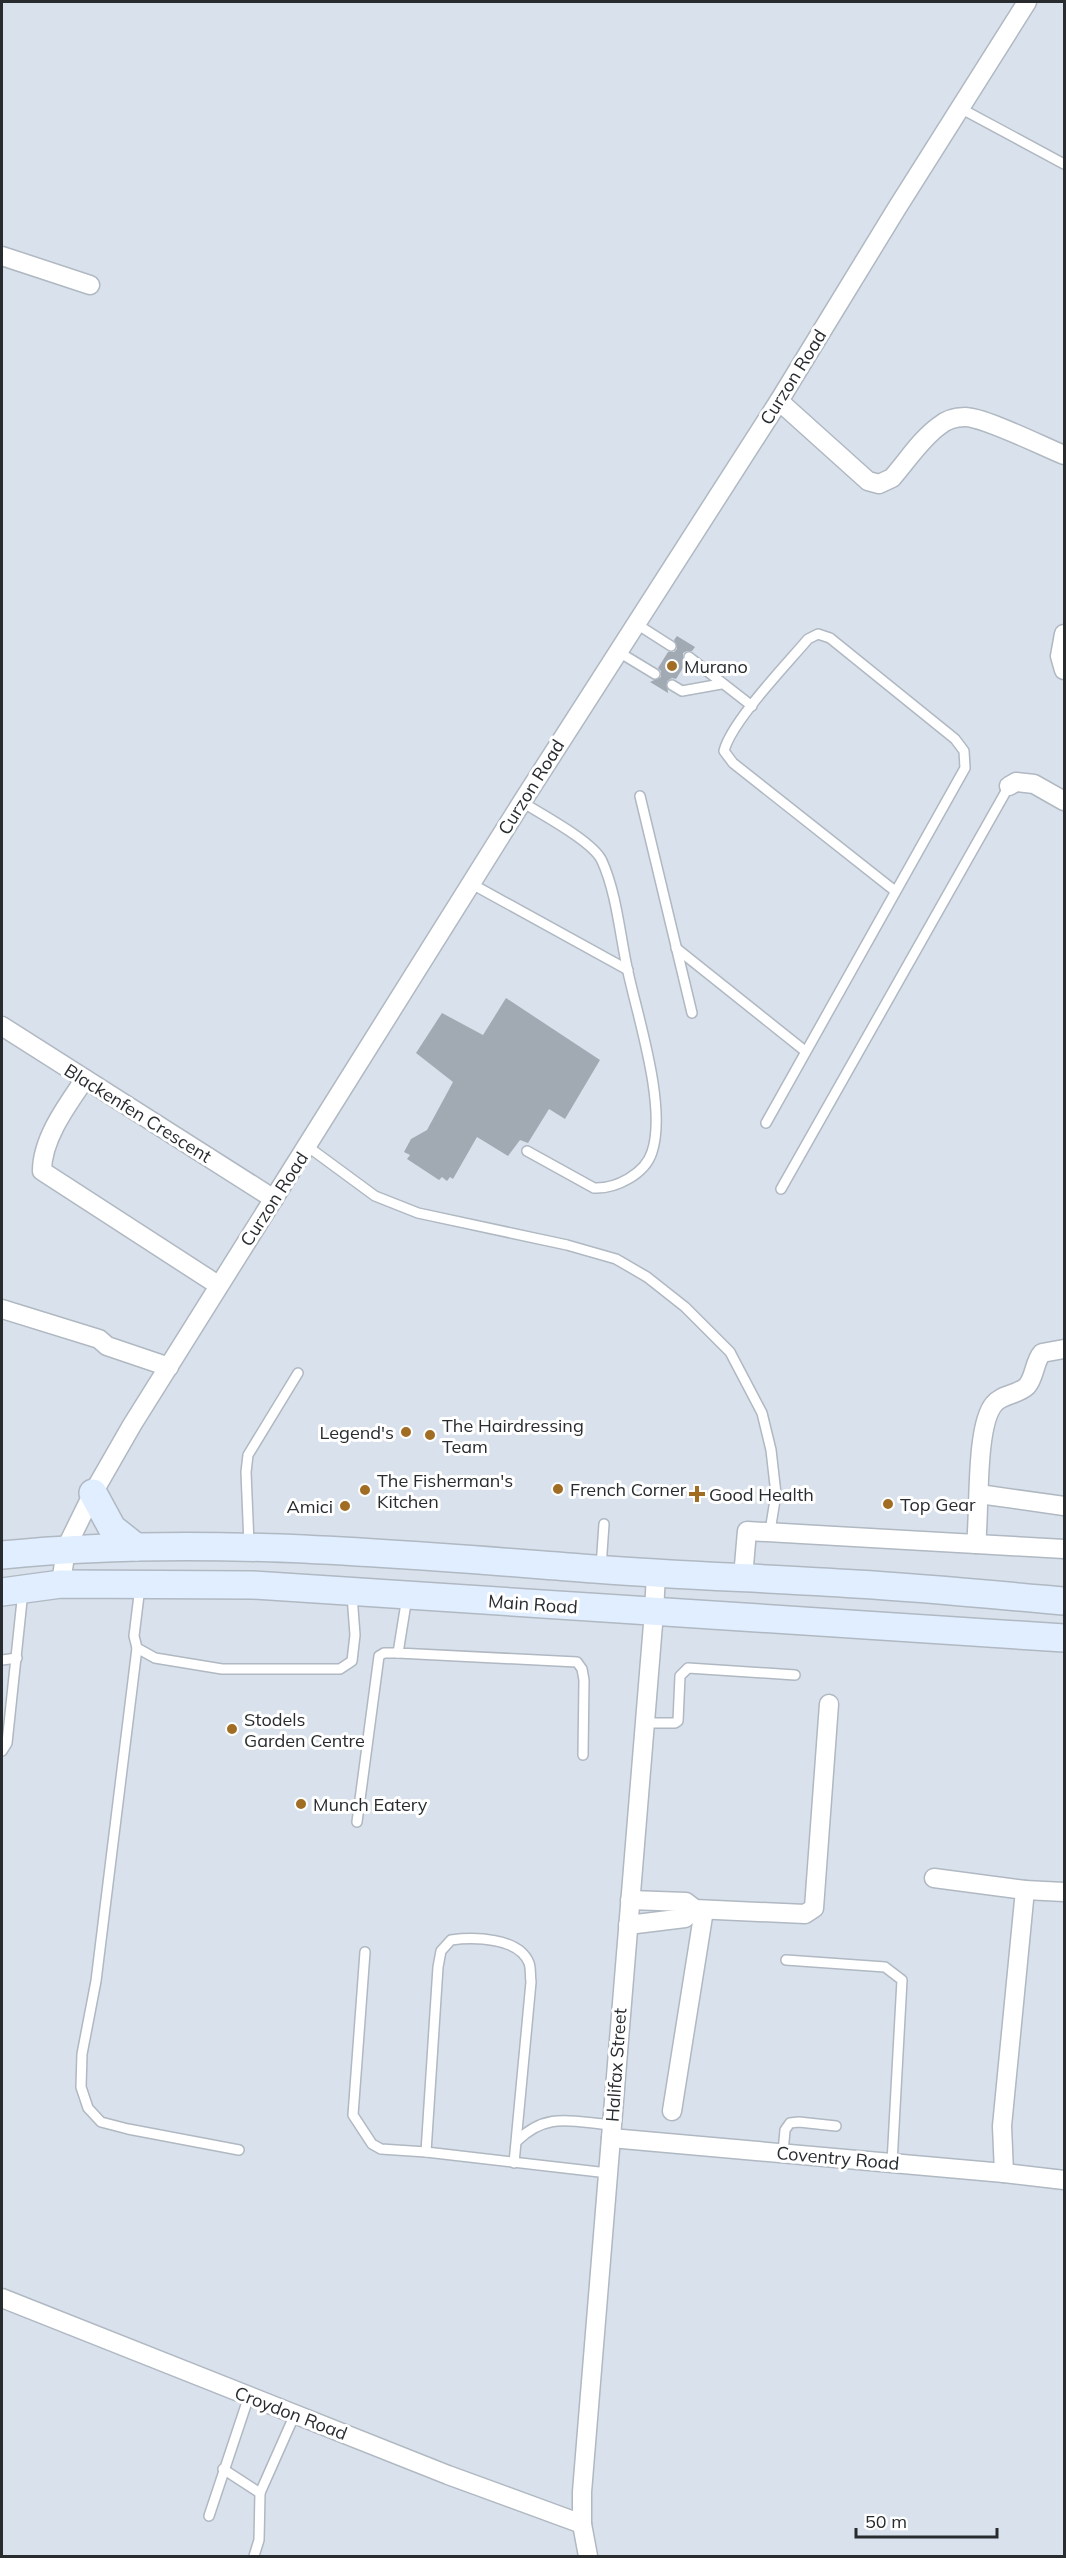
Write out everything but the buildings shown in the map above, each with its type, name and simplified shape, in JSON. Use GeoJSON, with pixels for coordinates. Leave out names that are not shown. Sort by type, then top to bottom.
{"type":"FeatureCollection","features":[{"type":"Feature","properties":{"kind":"main road"},"geometry":{"type":"LineString","coordinates":[[93,1493],[112,1528],[136,1546]]}},
{"type":"Feature","properties":{"kind":"main road"},"geometry":{"type":"LineString","coordinates":[[2,1555],[66,1548],[249,1547],[363,1552],[656,1574],[744,1577],[1065,1600]]}},
{"type":"Feature","properties":{"kind":"main road","name":"Main Road"},"geometry":{"type":"LineString","coordinates":[[12,1591],[61,1584],[253,1585],[1065,1638]]}},
{"type":"Feature","properties":{"kind":"street","name":"Curzon Road"},"geometry":{"type":"LineString","coordinates":[[61,1584],[66,1548],[93,1493],[218,1285],[634,623],[779,401],[1027,2]]}},
{"type":"Feature","properties":{"kind":"street"},"geometry":{"type":"LineString","coordinates":[[2,256],[90,285]]}},
{"type":"Feature","properties":{"kind":"street"},"geometry":{"type":"LineString","coordinates":[[779,401],[856,471],[874,483],[886,482],[892,478],[939,425],[955,418],[965,417],[983,421],[1065,456]]}},
{"type":"Feature","properties":{"kind":"street"},"geometry":{"type":"LineString","coordinates":[[1065,634],[1060,656],[1065,670]]}},
{"type":"Feature","properties":{"kind":"street"},"geometry":{"type":"LineString","coordinates":[[1009,786],[1016,782],[1034,784],[1065,801]]}},
{"type":"Feature","properties":{"kind":"street","name":"Blackenfen Crescent"},"geometry":{"type":"LineString","coordinates":[[2,1026],[274,1199]]}},
{"type":"Feature","properties":{"kind":"street"},"geometry":{"type":"LineString","coordinates":[[85,1079],[66,1107],[42,1157],[42,1171],[218,1285]]}},
{"type":"Feature","properties":{"kind":"street"},"geometry":{"type":"LineString","coordinates":[[2,1309],[99,1339],[110,1336],[172,1363]]}},
{"type":"Feature","properties":{"kind":"street"},"geometry":{"type":"LineString","coordinates":[[976,1544],[982,1446],[993,1405],[1028,1386],[1042,1353],[1065,1349]]}},
{"type":"Feature","properties":{"kind":"street"},"geometry":{"type":"LineString","coordinates":[[979,1494],[1065,1506]]}},
{"type":"Feature","properties":{"kind":"street"},"geometry":{"type":"LineString","coordinates":[[744,1577],[747,1530],[1065,1549]]}},
{"type":"Feature","properties":{"kind":"street","name":"Halifax Street"},"geometry":{"type":"LineString","coordinates":[[588,2556],[582,2524],[582,2492],[656,1574]]}},
{"type":"Feature","properties":{"kind":"street"},"geometry":{"type":"LineString","coordinates":[[630,1900],[686,1902],[700,1909],[806,1914],[814,1908],[829,1704]]}},
{"type":"Feature","properties":{"kind":"street"},"geometry":{"type":"LineString","coordinates":[[934,1878],[1025,1890],[1065,1892]]}},
{"type":"Feature","properties":{"kind":"street"},"geometry":{"type":"LineString","coordinates":[[1004,2173],[1002,2126],[1025,1890]]}},
{"type":"Feature","properties":{"kind":"street"},"geometry":{"type":"LineString","coordinates":[[628,1925],[685,1918],[700,1909]]}},
{"type":"Feature","properties":{"kind":"street"},"geometry":{"type":"LineString","coordinates":[[672,2111],[700,1909]]}},
{"type":"Feature","properties":{"kind":"street","name":"Coventry Road"},"geometry":{"type":"LineString","coordinates":[[611,2132],[783,2153],[1065,2180]]}},
{"type":"Feature","properties":{"kind":"street","name":"Croydon Road"},"geometry":{"type":"LineString","coordinates":[[2,2298],[582,2524]]}},
{"type":"Feature","properties":{"kind":"lane"},"geometry":{"type":"LineString","coordinates":[[960,108],[1065,164]]}},
{"type":"Feature","properties":{"kind":"lane"},"geometry":{"type":"LineString","coordinates":[[634,623],[671,646]]}},
{"type":"Feature","properties":{"kind":"lane"},"geometry":{"type":"LineString","coordinates":[[766,1123],[965,768],[964,751],[961,745],[830,638],[818,634],[808,639],[752,706],[726,742],[724,751],[733,763],[895,891]]}},
{"type":"Feature","properties":{"kind":"lane"},"geometry":{"type":"LineString","coordinates":[[617,651],[655,674]]}},
{"type":"Feature","properties":{"kind":"lane"},"geometry":{"type":"LineString","coordinates":[[689,657],[752,706]]}},
{"type":"Feature","properties":{"kind":"lane"},"geometry":{"type":"LineString","coordinates":[[672,685],[682,691],[721,684]]}},
{"type":"Feature","properties":{"kind":"lane"},"geometry":{"type":"LineString","coordinates":[[781,1189],[1009,786]]}},
{"type":"Feature","properties":{"kind":"lane"},"geometry":{"type":"LineString","coordinates":[[640,795],[692,1013]]}},
{"type":"Feature","properties":{"kind":"lane"},"geometry":{"type":"LineString","coordinates":[[522,802],[591,846],[602,860],[623,938],[628,970],[641,1021],[655,1103],[657,1131],[652,1155],[646,1164],[617,1185],[604,1189],[594,1188],[526,1151]]}},
{"type":"Feature","properties":{"kind":"lane"},"geometry":{"type":"LineString","coordinates":[[470,883],[628,970]]}},
{"type":"Feature","properties":{"kind":"lane"},"geometry":{"type":"LineString","coordinates":[[676,948],[806,1051]]}},
{"type":"Feature","properties":{"kind":"lane"},"geometry":{"type":"LineString","coordinates":[[307,1146],[375,1196],[418,1213],[567,1245],[616,1259],[647,1277],[685,1308],[730,1352],[762,1413],[771,1450],[776,1494],[770,1531]]}},
{"type":"Feature","properties":{"kind":"lane"},"geometry":{"type":"LineString","coordinates":[[249,1547],[246,1472],[248,1455],[298,1373]]}},
{"type":"Feature","properties":{"kind":"lane"},"geometry":{"type":"LineString","coordinates":[[601,1569],[604,1524]]}},
{"type":"Feature","properties":{"kind":"lane"},"geometry":{"type":"LineString","coordinates":[[140,1584],[134,1636],[137,1648],[96,1981],[82,2054],[81,2087],[88,2108],[101,2122],[239,2150]]}},
{"type":"Feature","properties":{"kind":"lane"},"geometry":{"type":"LineString","coordinates":[[2,1751],[7,1743],[17,1658],[12,1591]]}},
{"type":"Feature","properties":{"kind":"lane"},"geometry":{"type":"LineString","coordinates":[[137,1648],[155,1658],[222,1669],[340,1669],[352,1661],[355,1635],[352,1592]]}},
{"type":"Feature","properties":{"kind":"lane"},"geometry":{"type":"LineString","coordinates":[[398,1653],[407,1595]]}},
{"type":"Feature","properties":{"kind":"lane"},"geometry":{"type":"LineString","coordinates":[[357,1822],[379,1656],[384,1653],[577,1662],[582,1669],[584,1680],[583,1755]]}},
{"type":"Feature","properties":{"kind":"lane"},"geometry":{"type":"LineString","coordinates":[[2,1660],[17,1658]]}},
{"type":"Feature","properties":{"kind":"lane"},"geometry":{"type":"LineString","coordinates":[[645,1723],[675,1723],[678,1721],[680,1676],[683,1670],[688,1668],[795,1675]]}},
{"type":"Feature","properties":{"kind":"lane"},"geometry":{"type":"LineString","coordinates":[[426,2152],[438,1967],[441,1951],[451,1940],[474,1937],[499,1942],[520,1951],[528,1962],[531,1982],[518,2141],[514,2163]]}},
{"type":"Feature","properties":{"kind":"lane"},"geometry":{"type":"LineString","coordinates":[[365,1952],[353,2115],[372,2144],[381,2149],[608,2173]]}},
{"type":"Feature","properties":{"kind":"lane"},"geometry":{"type":"LineString","coordinates":[[786,1960],[885,1967],[902,1980],[892,2163]]}},
{"type":"Feature","properties":{"kind":"lane"},"geometry":{"type":"LineString","coordinates":[[518,2141],[540,2124],[553,2121],[611,2132]]}},
{"type":"Feature","properties":{"kind":"lane"},"geometry":{"type":"LineString","coordinates":[[783,2153],[785,2130],[790,2123],[836,2126]]}},
{"type":"Feature","properties":{"kind":"lane"},"geometry":{"type":"LineString","coordinates":[[209,2516],[249,2396]]}},
{"type":"Feature","properties":{"kind":"lane"},"geometry":{"type":"LineString","coordinates":[[254,2556],[259,2540],[260,2493],[295,2414]]}},
{"type":"Feature","properties":{"kind":"lane"},"geometry":{"type":"LineString","coordinates":[[224,2469],[260,2493]]}},
{"type":"Feature","properties":{"kind":"place","name":"Murano"},"geometry":{"type":"Point","coordinates":[672,666]}},
{"type":"Feature","properties":{"kind":"place","name":"Legend's"},"geometry":{"type":"Point","coordinates":[406,1432]}},
{"type":"Feature","properties":{"kind":"place","name":"The Hairdressing Team"},"geometry":{"type":"Point","coordinates":[430,1435]}},
{"type":"Feature","properties":{"kind":"place","name":"French Corner"},"geometry":{"type":"Point","coordinates":[558,1489]}},
{"type":"Feature","properties":{"kind":"place","name":"The Fisherman's Kitchen"},"geometry":{"type":"Point","coordinates":[365,1490]}},
{"type":"Feature","properties":{"kind":"place","name":"Good Health"},"geometry":{"type":"Point","coordinates":[697,1494]}},
{"type":"Feature","properties":{"kind":"place","name":"Top Gear"},"geometry":{"type":"Point","coordinates":[888,1504]}},
{"type":"Feature","properties":{"kind":"place","name":"Amici"},"geometry":{"type":"Point","coordinates":[345,1506]}},
{"type":"Feature","properties":{"kind":"place","name":"Stodels Garden Centre"},"geometry":{"type":"Point","coordinates":[232,1729]}},
{"type":"Feature","properties":{"kind":"place","name":"Munch Eatery"},"geometry":{"type":"Point","coordinates":[301,1804]}}]}
